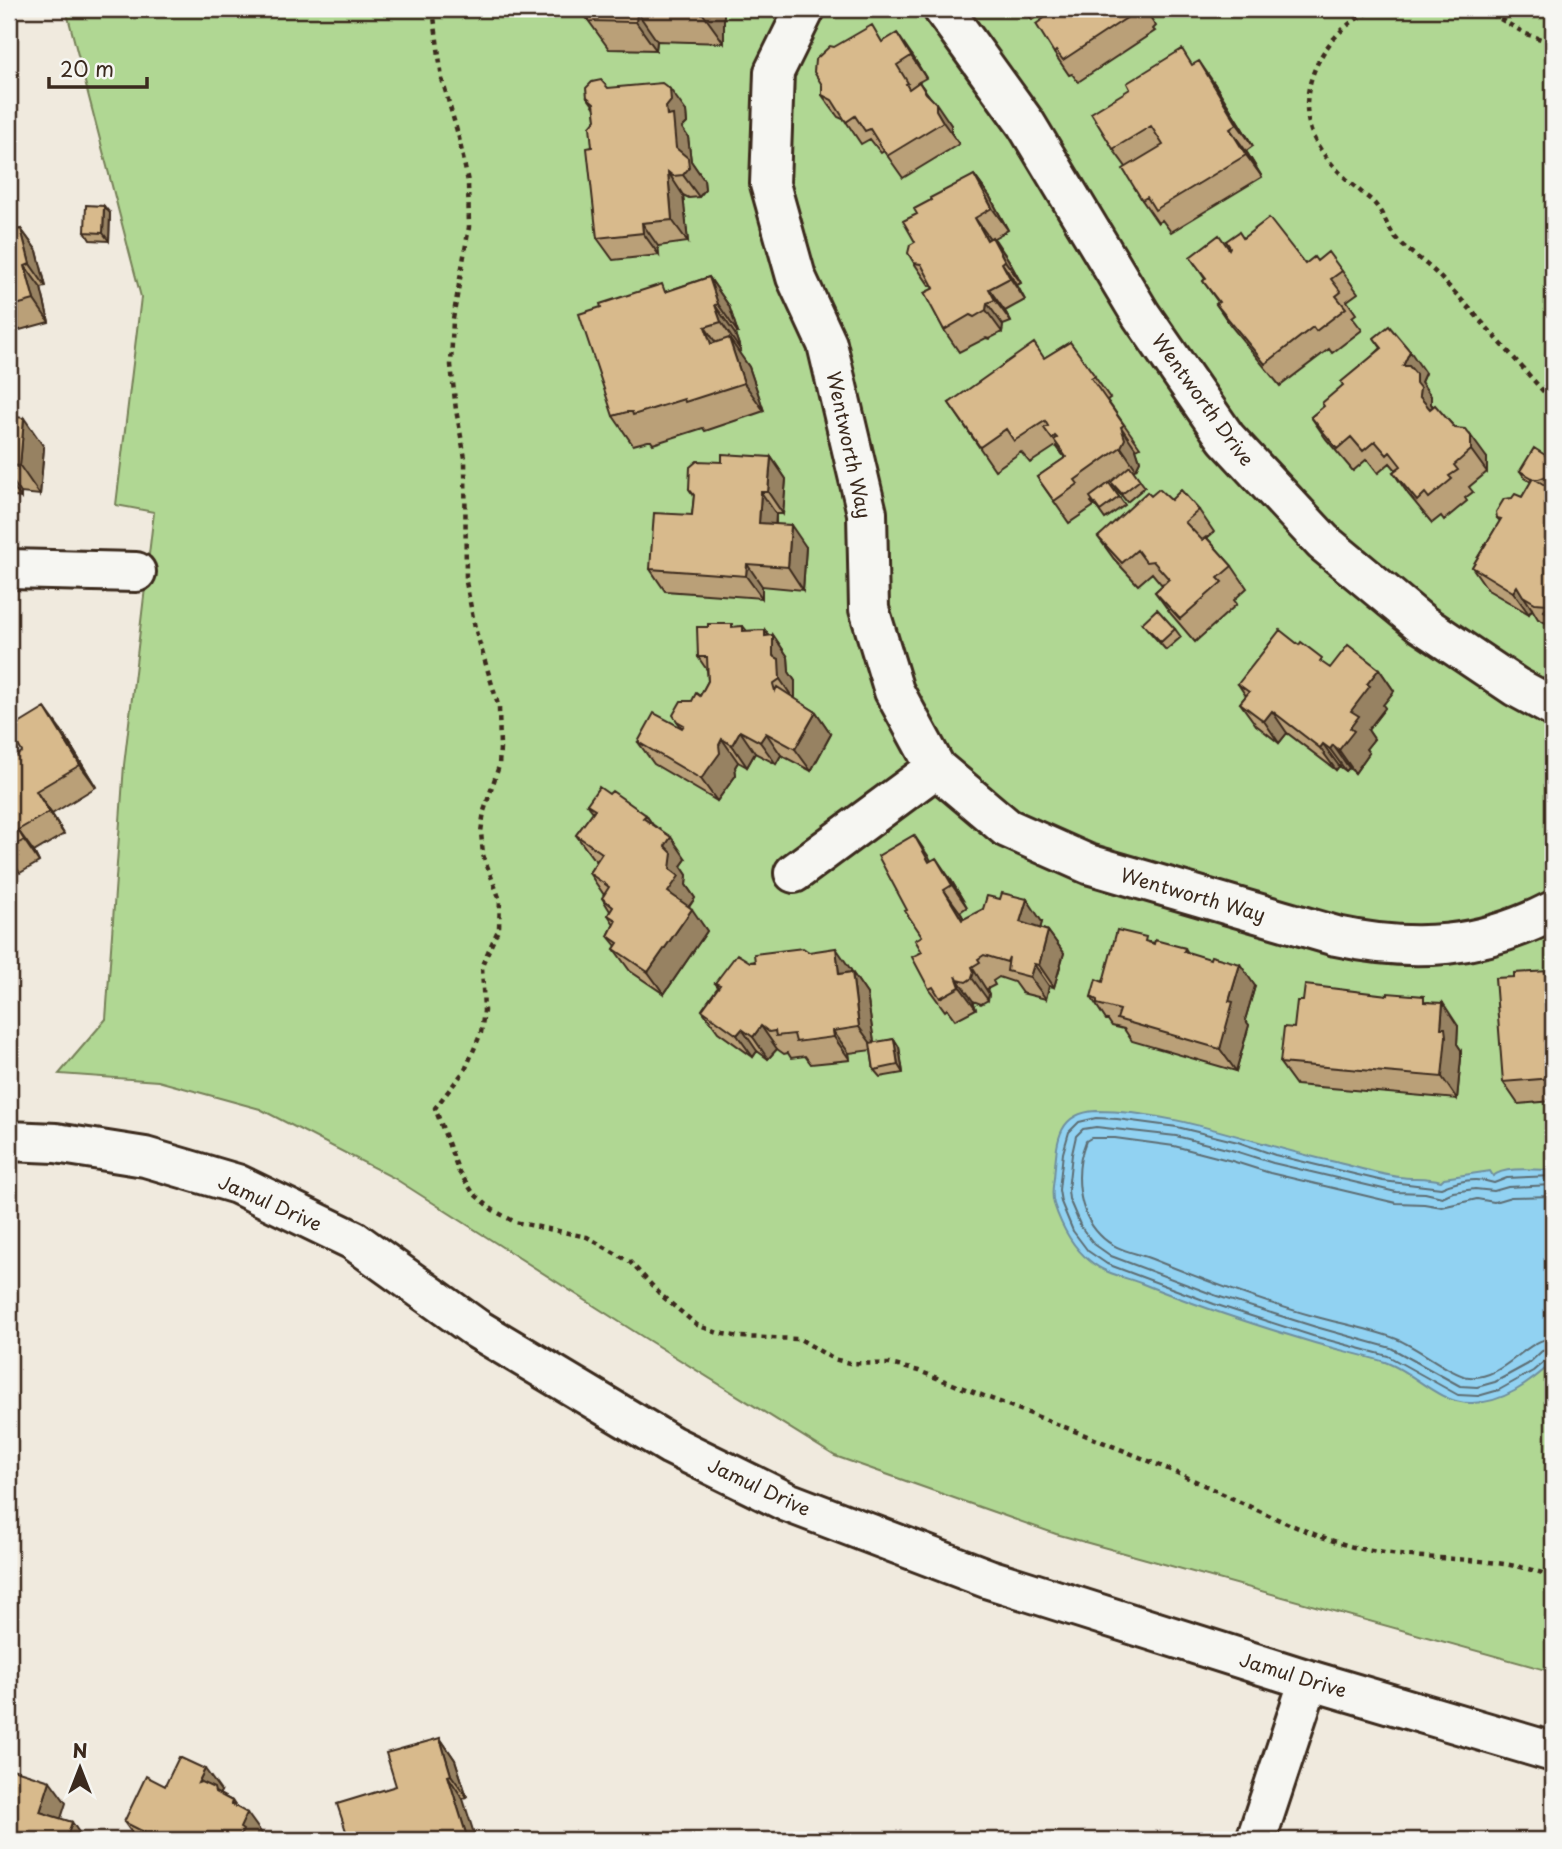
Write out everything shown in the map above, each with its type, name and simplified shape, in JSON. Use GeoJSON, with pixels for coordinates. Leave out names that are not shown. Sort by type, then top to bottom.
{"type":"FeatureCollection","features":[{"type":"Feature","properties":{"kind":"street","name":"Wentworth Way"},"geometry":{"type":"LineString","coordinates":[[805,9],[774,72],[770,184],[796,277],[827,344],[867,513],[869,609],[894,691],[936,768],[1007,828],[1088,864],[1336,936],[1393,946],[1439,946],[1473,941],[1503,932],[1553,911]]}},
{"type":"Feature","properties":{"kind":"street","name":"Wentworth Drive"},"geometry":{"type":"LineString","coordinates":[[943,9],[1026,124],[1141,315],[1226,438],[1323,542],[1422,624],[1516,687],[1553,707]]}},
{"type":"Feature","properties":{"kind":"street"},"geometry":{"type":"LineString","coordinates":[[9,569],[136,572]]}},
{"type":"Feature","properties":{"kind":"street"},"geometry":{"type":"LineString","coordinates":[[794,873],[936,768]]}},
{"type":"Feature","properties":{"kind":"street","name":"Jamul Drive"},"geometry":{"type":"LineString","coordinates":[[9,1140],[56,1143],[145,1157],[237,1184],[353,1240],[477,1329],[671,1445],[788,1502],[989,1579],[1309,1680],[1553,1752]]}},
{"type":"Feature","properties":{"kind":"street"},"geometry":{"type":"LineString","coordinates":[[1256,1840],[1309,1680]]}},
{"type":"Feature","properties":{"kind":"path"},"geometry":{"type":"LineString","coordinates":[[433,9],[437,53],[459,138],[470,205],[469,228],[451,341],[453,388],[465,457],[466,582],[475,628],[496,699],[499,726],[499,766],[484,811],[481,832],[485,863],[499,900],[499,928],[482,965],[484,1011],[481,1033],[465,1070],[435,1108],[459,1172],[474,1194],[493,1210],[515,1222],[587,1237],[630,1262],[680,1313],[697,1325],[719,1334],[761,1339],[800,1339],[833,1359],[849,1363],[890,1364],[919,1371],[1177,1473],[1245,1505],[1343,1544],[1428,1558],[1511,1564],[1553,1577]]}},
{"type":"Feature","properties":{"kind":"path"},"geometry":{"type":"LineString","coordinates":[[1378,9],[1365,13],[1346,26],[1330,43],[1318,63],[1309,85],[1307,106],[1309,124],[1316,141],[1338,171],[1374,203],[1394,237],[1437,274],[1553,402]]}},
{"type":"Feature","properties":{"kind":"path"},"geometry":{"type":"LineString","coordinates":[[1483,9],[1526,33],[1553,43]]}},
{"type":"Feature","properties":{"kind":"green space"},"geometry":{"type":"Polygon","coordinates":[[[66,9],[1553,9],[1553,1672],[1056,1534],[835,1456],[394,1178],[260,1109],[158,1081],[59,1074],[106,1019],[124,765],[154,512],[116,505],[141,297],[66,9]]]}},
{"type":"Feature","properties":{"kind":"water"},"geometry":{"type":"Polygon","coordinates":[[[1126,1112],[1185,1122],[1399,1177],[1441,1181],[1444,1178],[1490,1171],[1493,1176],[1513,1170],[1553,1170],[1553,1362],[1515,1391],[1504,1396],[1482,1402],[1458,1402],[1437,1393],[1385,1362],[1245,1321],[1102,1269],[1084,1255],[1068,1235],[1052,1194],[1058,1143],[1065,1125],[1083,1113],[1126,1112]]]}},
{"type":"Feature","properties":{"kind":"building"},"geometry":{"type":"Polygon","coordinates":[[[589,9],[704,9],[703,14],[637,12],[636,22],[589,21],[589,9]]]}},
{"type":"Feature","properties":{"kind":"building"},"geometry":{"type":"Polygon","coordinates":[[[1052,9],[1140,9],[1063,60],[1056,51],[1054,53],[1036,24],[1054,11],[1052,9]]]}},
{"type":"Feature","properties":{"kind":"building"},"geometry":{"type":"Polygon","coordinates":[[[872,25],[882,42],[897,33],[911,56],[897,65],[908,83],[906,84],[909,89],[919,82],[936,103],[936,110],[943,122],[887,156],[870,129],[865,131],[855,116],[846,122],[832,100],[822,95],[822,85],[814,72],[815,60],[830,46],[834,47],[872,25]]]}},
{"type":"Feature","properties":{"kind":"building"},"geometry":{"type":"Polygon","coordinates":[[[1182,49],[1192,65],[1199,61],[1237,124],[1230,129],[1246,155],[1155,210],[1147,197],[1142,200],[1123,169],[1163,145],[1151,126],[1113,149],[1091,113],[1130,89],[1127,83],[1182,49]]]}},
{"type":"Feature","properties":{"kind":"building"},"geometry":{"type":"Polygon","coordinates":[[[601,80],[608,88],[662,83],[670,89],[671,101],[666,107],[667,116],[673,115],[676,148],[688,158],[689,168],[683,175],[673,176],[668,172],[672,220],[642,223],[643,233],[597,238],[587,148],[592,147],[590,126],[596,119],[594,103],[587,97],[586,88],[592,82],[601,80]]]}},
{"type":"Feature","properties":{"kind":"building"},"geometry":{"type":"Polygon","coordinates":[[[974,175],[992,208],[975,218],[987,240],[992,237],[1005,261],[1002,263],[1010,278],[989,289],[995,300],[987,303],[986,310],[974,317],[970,315],[944,330],[924,293],[934,288],[921,264],[914,263],[908,253],[910,245],[915,242],[903,221],[917,214],[914,209],[931,200],[930,198],[974,175]]]}},
{"type":"Feature","properties":{"kind":"building"},"geometry":{"type":"Polygon","coordinates":[[[86,205],[104,206],[103,233],[85,232],[86,205]]]}},
{"type":"Feature","properties":{"kind":"building"},"geometry":{"type":"Polygon","coordinates":[[[1269,218],[1305,264],[1314,257],[1317,261],[1328,252],[1342,271],[1331,279],[1341,292],[1336,296],[1346,308],[1316,331],[1313,327],[1265,364],[1216,304],[1219,302],[1203,281],[1206,278],[1190,257],[1219,235],[1229,249],[1226,241],[1239,232],[1243,238],[1269,218]]]}},
{"type":"Feature","properties":{"kind":"building"},"geometry":{"type":"Polygon","coordinates":[[[21,229],[30,264],[25,266],[34,300],[9,307],[9,232],[21,229]]]}},
{"type":"Feature","properties":{"kind":"building"},"geometry":{"type":"Polygon","coordinates":[[[709,277],[721,322],[705,327],[711,344],[729,338],[744,383],[685,402],[684,399],[633,415],[632,412],[627,412],[613,416],[579,314],[601,307],[600,304],[662,284],[665,292],[709,277]]]}},
{"type":"Feature","properties":{"kind":"building"},"geometry":{"type":"Polygon","coordinates":[[[1389,326],[1410,351],[1403,366],[1409,366],[1416,374],[1419,396],[1430,409],[1435,405],[1455,428],[1465,429],[1471,436],[1471,450],[1454,465],[1458,470],[1449,476],[1452,479],[1429,498],[1425,493],[1417,501],[1393,472],[1401,466],[1390,452],[1387,455],[1375,441],[1363,451],[1351,437],[1337,449],[1311,417],[1324,406],[1322,403],[1343,385],[1341,382],[1382,348],[1374,338],[1389,326]]]}},
{"type":"Feature","properties":{"kind":"building"},"geometry":{"type":"Polygon","coordinates":[[[1070,342],[1095,376],[1091,378],[1124,425],[1121,427],[1125,439],[1121,447],[1075,480],[1078,484],[1054,501],[1037,477],[1066,457],[1054,440],[1057,438],[1055,436],[1052,439],[1044,428],[1048,426],[1045,421],[1014,441],[1006,429],[980,447],[949,403],[1034,343],[1044,358],[1070,342]]]}},
{"type":"Feature","properties":{"kind":"building"},"geometry":{"type":"Polygon","coordinates":[[[9,416],[24,418],[20,466],[9,465],[9,416]]]}},
{"type":"Feature","properties":{"kind":"building"},"geometry":{"type":"Polygon","coordinates":[[[1534,448],[1553,460],[1550,475],[1536,480],[1520,471],[1534,448]]]}},
{"type":"Feature","properties":{"kind":"building"},"geometry":{"type":"Polygon","coordinates":[[[722,454],[771,457],[768,492],[761,492],[759,523],[791,525],[788,567],[747,564],[746,576],[650,569],[654,513],[692,515],[694,495],[689,489],[690,467],[697,461],[722,462],[722,454]]]}},
{"type":"Feature","properties":{"kind":"building"},"geometry":{"type":"Polygon","coordinates":[[[1130,466],[1140,480],[1122,494],[1111,482],[1130,466]]]}},
{"type":"Feature","properties":{"kind":"building"},"geometry":{"type":"Polygon","coordinates":[[[1533,478],[1553,490],[1553,617],[1544,611],[1549,604],[1535,603],[1523,596],[1517,586],[1513,592],[1472,567],[1501,519],[1497,518],[1496,512],[1504,499],[1512,498],[1515,494],[1522,497],[1533,478]]]}},
{"type":"Feature","properties":{"kind":"building"},"geometry":{"type":"Polygon","coordinates":[[[1109,483],[1119,497],[1100,511],[1090,497],[1109,483]]]}},
{"type":"Feature","properties":{"kind":"building"},"geometry":{"type":"Polygon","coordinates":[[[1159,489],[1171,500],[1181,490],[1199,510],[1185,522],[1202,540],[1206,537],[1232,566],[1218,578],[1222,582],[1180,619],[1155,592],[1169,579],[1153,561],[1146,562],[1137,550],[1122,563],[1098,537],[1147,492],[1151,496],[1159,489]]]}},
{"type":"Feature","properties":{"kind":"building"},"geometry":{"type":"Polygon","coordinates":[[[1157,609],[1175,629],[1161,642],[1142,623],[1157,609]]]}},
{"type":"Feature","properties":{"kind":"building"},"geometry":{"type":"Polygon","coordinates":[[[708,624],[732,624],[732,627],[743,626],[743,631],[765,630],[765,636],[773,635],[773,656],[779,659],[780,679],[773,684],[775,691],[777,687],[816,712],[795,749],[766,733],[760,742],[740,731],[732,745],[722,739],[719,745],[720,753],[701,779],[638,742],[654,713],[682,728],[684,725],[673,715],[681,701],[692,701],[696,693],[700,696],[708,681],[707,657],[698,657],[697,627],[708,627],[708,624]]]}},
{"type":"Feature","properties":{"kind":"building"},"geometry":{"type":"Polygon","coordinates":[[[1280,630],[1299,645],[1301,642],[1322,658],[1320,661],[1330,668],[1348,645],[1379,669],[1351,711],[1359,716],[1350,728],[1354,731],[1339,750],[1333,745],[1330,749],[1323,744],[1320,748],[1272,711],[1264,721],[1240,703],[1249,692],[1238,684],[1280,630]]]}},
{"type":"Feature","properties":{"kind":"building"},"geometry":{"type":"Polygon","coordinates":[[[45,708],[80,765],[36,791],[49,812],[18,830],[24,840],[9,849],[9,760],[22,752],[9,730],[45,708]]]}},
{"type":"Feature","properties":{"kind":"building"},"geometry":{"type":"Polygon","coordinates":[[[599,787],[609,794],[612,791],[646,815],[643,818],[671,837],[665,846],[672,853],[670,869],[679,876],[668,892],[692,909],[648,972],[614,949],[618,943],[608,936],[616,920],[608,915],[613,907],[602,898],[609,887],[589,873],[602,853],[576,835],[595,809],[587,804],[599,787]]]}},
{"type":"Feature","properties":{"kind":"building"},"geometry":{"type":"Polygon","coordinates":[[[914,835],[929,862],[936,858],[952,885],[944,890],[962,920],[983,909],[987,896],[1000,899],[1002,893],[1027,899],[1020,922],[1048,931],[1039,965],[1034,964],[1030,977],[1007,971],[1009,957],[1007,962],[984,955],[978,959],[980,962],[972,967],[972,978],[966,982],[958,980],[956,976],[960,987],[940,998],[933,987],[929,989],[912,957],[922,952],[915,940],[922,936],[905,911],[907,910],[878,856],[914,835]]]}},
{"type":"Feature","properties":{"kind":"building"},"geometry":{"type":"Polygon","coordinates":[[[1117,930],[1146,937],[1145,941],[1154,944],[1155,940],[1185,948],[1184,951],[1210,959],[1211,956],[1240,964],[1229,1001],[1233,1002],[1220,1049],[1117,1019],[1120,1010],[1097,1004],[1097,1000],[1091,997],[1096,979],[1103,982],[1117,930]]]}},
{"type":"Feature","properties":{"kind":"building"},"geometry":{"type":"Polygon","coordinates":[[[803,948],[809,952],[836,948],[839,974],[852,972],[859,1027],[833,1031],[834,1037],[796,1042],[794,1034],[776,1036],[775,1031],[769,1032],[761,1026],[753,1037],[742,1029],[737,1035],[702,1010],[720,985],[715,983],[737,954],[755,962],[754,954],[803,948]]]}},
{"type":"Feature","properties":{"kind":"building"},"geometry":{"type":"Polygon","coordinates":[[[1549,971],[1553,1004],[1550,1004],[1550,1007],[1553,1007],[1553,1078],[1503,1082],[1495,978],[1514,977],[1514,973],[1549,971]]]}},
{"type":"Feature","properties":{"kind":"building"},"geometry":{"type":"Polygon","coordinates":[[[1305,985],[1388,995],[1424,996],[1424,1002],[1443,1003],[1441,1028],[1445,1028],[1446,1036],[1442,1077],[1280,1063],[1284,1027],[1294,1028],[1297,1001],[1303,1001],[1305,985]]]}},
{"type":"Feature","properties":{"kind":"building"},"geometry":{"type":"Polygon","coordinates":[[[894,1039],[898,1065],[874,1070],[870,1043],[894,1039]]]}},
{"type":"Feature","properties":{"kind":"building"},"geometry":{"type":"Polygon","coordinates":[[[440,1738],[451,1775],[448,1776],[468,1840],[349,1840],[337,1804],[396,1786],[386,1753],[440,1738]]]}},
{"type":"Feature","properties":{"kind":"building"},"geometry":{"type":"Polygon","coordinates":[[[179,1757],[205,1769],[198,1783],[214,1788],[215,1792],[247,1813],[238,1840],[155,1840],[124,1822],[146,1776],[165,1786],[179,1757]]]}},
{"type":"Feature","properties":{"kind":"building"},"geometry":{"type":"Polygon","coordinates":[[[9,1768],[50,1781],[40,1812],[72,1822],[66,1840],[9,1840],[9,1768]]]}}]}
